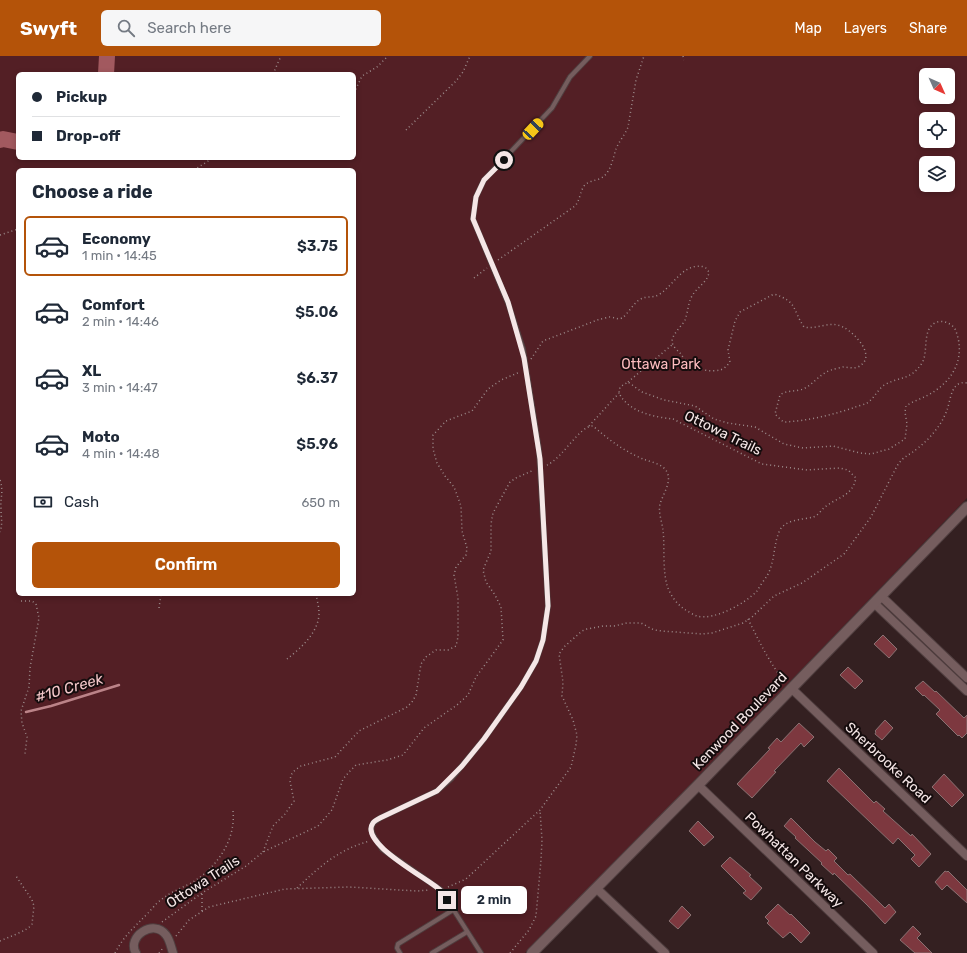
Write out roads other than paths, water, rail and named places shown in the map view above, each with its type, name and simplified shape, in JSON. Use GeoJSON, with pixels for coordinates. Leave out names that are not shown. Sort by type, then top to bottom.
{"type":"FeatureCollection","features":[{"type":"Feature","properties":{"kind":"street","name":"Kenwood Boulevard"},"geometry":{"type":"LineString","coordinates":[[532,953],[965,512]]}},
{"type":"Feature","properties":{"kind":"street"},"geometry":{"type":"LineString","coordinates":[[878,599],[967,678]]}},
{"type":"Feature","properties":{"kind":"street"},"geometry":{"type":"LineString","coordinates":[[878,599],[967,691]]}},
{"type":"Feature","properties":{"kind":"street","name":"Sherbrooke Road"},"geometry":{"type":"LineString","coordinates":[[791,688],[967,856]]}},
{"type":"Feature","properties":{"kind":"street","name":"Powhattan Parkway"},"geometry":{"type":"LineString","coordinates":[[698,785],[873,953]]}},
{"type":"Feature","properties":{"kind":"street"},"geometry":{"type":"LineString","coordinates":[[596,888],[665,953]]}},
{"type":"Feature","properties":{"kind":"street"},"geometry":{"type":"LineString","coordinates":[[136,953],[133,946],[137,937],[146,929],[154,928],[158,928],[165,934],[170,942],[173,953]]}},
{"type":"Feature","properties":{"kind":"lane"},"geometry":{"type":"LineString","coordinates":[[481,953],[440,890],[382,849],[371,829],[373,823],[380,818],[437,791],[462,766],[484,739],[521,687],[536,661],[543,640],[548,606],[539,450],[523,349],[508,302],[473,219],[476,197],[484,180],[552,108],[570,77],[590,56]]}},
{"type":"Feature","properties":{"kind":"lane"},"geometry":{"type":"LineString","coordinates":[[400,953],[398,944],[453,910]]}},
{"type":"Feature","properties":{"kind":"lane"},"geometry":{"type":"LineString","coordinates":[[432,953],[467,932]]}},
{"type":"Feature","properties":{"kind":"waterway"},"geometry":{"type":"LineString","coordinates":[[106,72],[107,56]]}},
{"type":"Feature","properties":{"kind":"waterway"},"geometry":{"type":"LineString","coordinates":[[0,140],[3,139],[16,142]]}},
{"type":"Feature","properties":{"kind":"waterway","name":"#10 Creek"},"geometry":{"type":"LineString","coordinates":[[26,712],[51,706],[119,685]]}},
{"type":"Feature","properties":{"kind":"park label","name":"Ottawa Park"},"geometry":{"type":"Point","coordinates":[661,364]}}]}
